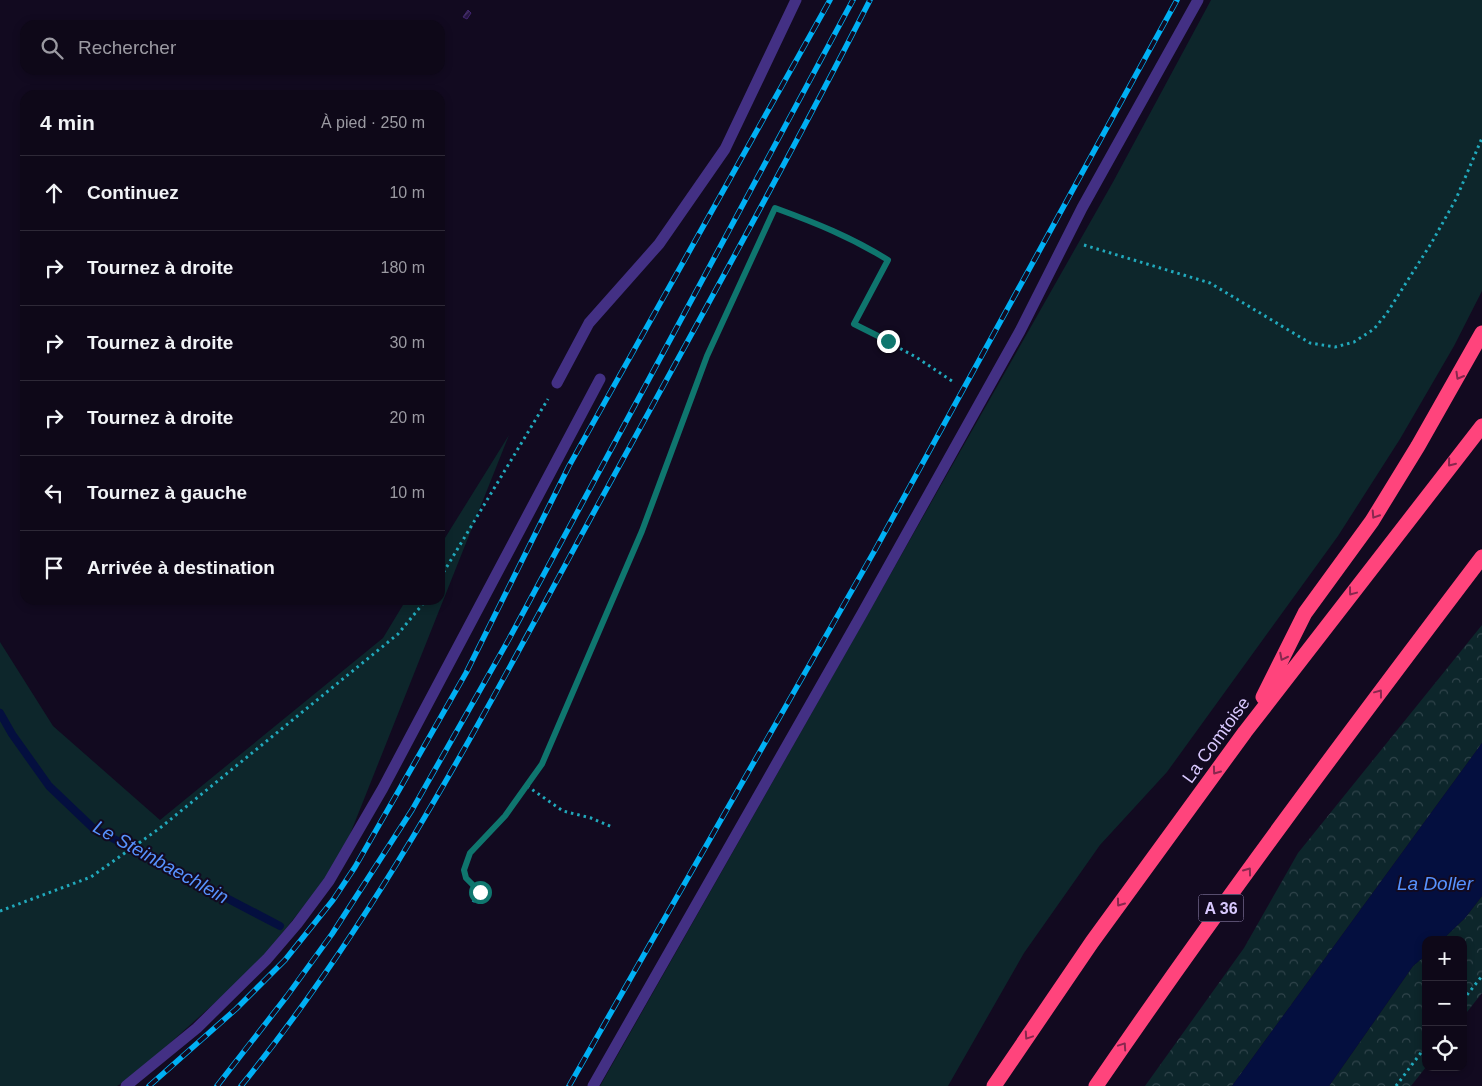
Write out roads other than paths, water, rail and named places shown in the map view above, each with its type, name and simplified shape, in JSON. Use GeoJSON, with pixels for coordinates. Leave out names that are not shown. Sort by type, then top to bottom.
{"type":"FeatureCollection","features":[{"type":"Feature","properties":{"kind":"highway"},"geometry":{"type":"LineString","coordinates":[[1245,732],[1305,613],[1372,521],[1418,446],[1482,333]]}},
{"type":"Feature","properties":{"kind":"highway","name":"La Comtoise"},"geometry":{"type":"LineString","coordinates":[[994,1086],[1092,942],[1245,732],[1449,466],[1482,426]]}},
{"type":"Feature","properties":{"kind":"highway","name":"A 36"},"geometry":{"type":"LineString","coordinates":[[1096,1086],[1155,999],[1338,748],[1482,557]]}},
{"type":"Feature","properties":{"kind":"lane"},"geometry":{"type":"LineString","coordinates":[[557,383],[589,323],[659,244],[725,149],[796,0]]}},
{"type":"Feature","properties":{"kind":"lane"},"geometry":{"type":"LineString","coordinates":[[593,1086],[1020,332],[1066,240],[1198,0]]}},
{"type":"Feature","properties":{"kind":"lane"},"geometry":{"type":"LineString","coordinates":[[126,1086],[197,1028],[266,959],[297,924],[329,881],[383,788],[600,379]]}},
{"type":"Feature","properties":{"kind":"water","name":"La Doller"},"geometry":{"type":"Polygon","coordinates":[[[1482,743],[1482,896],[1465,918],[1446,936],[1422,936],[1422,958],[1413,966],[1329,1086],[1232,1086],[1482,743]]]}},
{"type":"Feature","properties":{"kind":"waterway","name":"Le Steinbaechlein"},"geometry":{"type":"LineString","coordinates":[[0,713],[12,734],[49,786],[93,828],[280,926]]}},
{"type":"Feature","properties":{"kind":"railway"},"geometry":{"type":"LineString","coordinates":[[149,1086],[236,1009],[285,960],[333,900],[355,867],[466,673],[569,466],[830,0]]}},
{"type":"Feature","properties":{"kind":"railway"},"geometry":{"type":"LineString","coordinates":[[217,1086],[287,996],[332,934],[412,810],[509,639],[853,0]]}},
{"type":"Feature","properties":{"kind":"railway"},"geometry":{"type":"LineString","coordinates":[[241,1086],[291,1022],[338,955],[382,887],[465,748],[764,201],[870,0]]}},
{"type":"Feature","properties":{"kind":"railway"},"geometry":{"type":"LineString","coordinates":[[569,1086],[875,550],[1177,0]]}}]}
